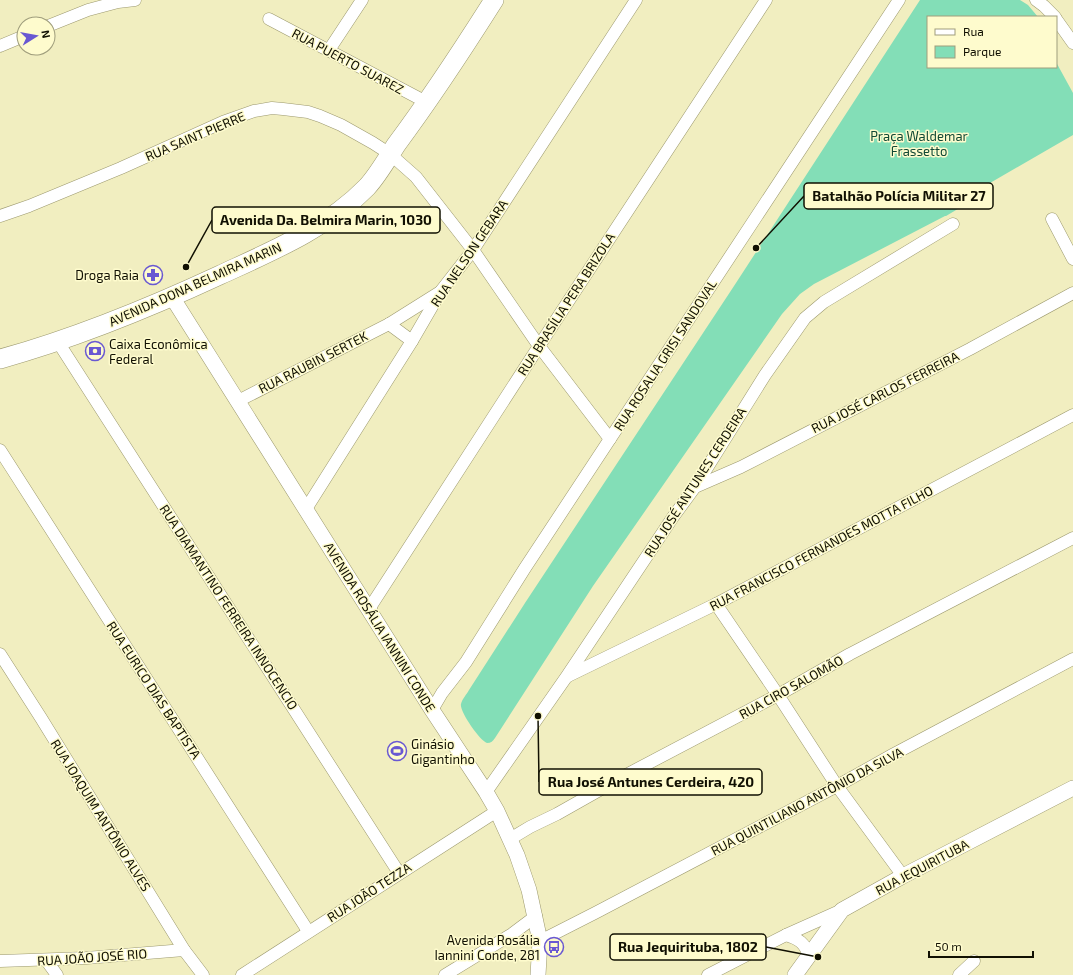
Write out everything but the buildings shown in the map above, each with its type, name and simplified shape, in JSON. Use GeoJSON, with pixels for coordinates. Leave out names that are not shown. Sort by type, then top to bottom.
{"type":"FeatureCollection","features":[{"type":"Feature","properties":{"kind":"main road","name":"AVENIDA DONA BELMIRA MARIN"},"geometry":{"type":"LineString","coordinates":[[0,359],[58,342],[172,297],[277,249],[299,238],[326,221],[350,203],[368,185],[428,103],[494,0]]}},
{"type":"Feature","properties":{"kind":"street"},"geometry":{"type":"LineString","coordinates":[[56,23],[88,10],[117,1],[135,0]]}},
{"type":"Feature","properties":{"kind":"street"},"geometry":{"type":"LineString","coordinates":[[329,50],[362,0]]}},
{"type":"Feature","properties":{"kind":"street","name":"RUA NELSON GEBARA"},"geometry":{"type":"LineString","coordinates":[[306,509],[412,341],[441,291],[473,250],[636,0]]}},
{"type":"Feature","properties":{"kind":"street","name":"RUA BRASÍLIA PERA BRIZOLA"},"geometry":{"type":"LineString","coordinates":[[369,610],[539,346],[766,0]]}},
{"type":"Feature","properties":{"kind":"street","name":"RUA ROSALIA GRISI SANDOVAL"},"geometry":{"type":"LineString","coordinates":[[432,710],[442,693],[466,662],[525,568],[777,183],[899,0]]}},
{"type":"Feature","properties":{"kind":"street"},"geometry":{"type":"LineString","coordinates":[[1036,0],[1053,16]]}},
{"type":"Feature","properties":{"kind":"street","name":"RUA PUERTO SUAREZ"},"geometry":{"type":"LineString","coordinates":[[269,19],[428,103]]}},
{"type":"Feature","properties":{"kind":"street"},"geometry":{"type":"LineString","coordinates":[[1057,21],[1073,43]]}},
{"type":"Feature","properties":{"kind":"street"},"geometry":{"type":"LineString","coordinates":[[0,46],[16,39]]}},
{"type":"Feature","properties":{"kind":"street","name":"RUA SAINT PIERRE"},"geometry":{"type":"LineString","coordinates":[[0,216],[29,206],[121,168],[223,122],[263,109],[272,108],[297,110],[320,116],[373,142],[390,154],[416,177],[473,250],[539,346],[610,439]]}},
{"type":"Feature","properties":{"kind":"street"},"geometry":{"type":"LineString","coordinates":[[1052,219],[1073,259]]}},
{"type":"Feature","properties":{"kind":"street","name":"RUA JOSÉ ANTUNES CERDEIRA"},"geometry":{"type":"LineString","coordinates":[[486,792],[567,676],[673,516],[695,487],[765,375],[805,318],[824,302],[954,224]]}},
{"type":"Feature","properties":{"kind":"street","name":"RUA RAUBIN SERTEK"},"geometry":{"type":"LineString","coordinates":[[238,401],[389,324],[441,291]]}},
{"type":"Feature","properties":{"kind":"street","name":"RUA JOSÉ CARLOS FERREIRA"},"geometry":{"type":"LineString","coordinates":[[695,487],[741,467],[970,349],[1073,293]]}},
{"type":"Feature","properties":{"kind":"street","name":"AVENIDA ROSÁLIA IANNINI CONDE"},"geometry":{"type":"LineString","coordinates":[[172,297],[432,710],[497,810],[510,839],[529,890],[536,916],[540,941],[538,975]]}},
{"type":"Feature","properties":{"kind":"street"},"geometry":{"type":"LineString","coordinates":[[389,324],[412,341]]}},
{"type":"Feature","properties":{"kind":"street","name":"RUA DIAMANTINO FERREIRA INNOCENCIO"},"geometry":{"type":"LineString","coordinates":[[58,342],[399,873]]}},
{"type":"Feature","properties":{"kind":"street","name":"RUA FRANCISCO FERNANDES MOTTA FILHO"},"geometry":{"type":"LineString","coordinates":[[567,676],[716,604],[1073,415]]}},
{"type":"Feature","properties":{"kind":"street","name":"RUA EURICO DIAS BAPTISTA"},"geometry":{"type":"LineString","coordinates":[[0,450],[308,931]]}},
{"type":"Feature","properties":{"kind":"street","name":"RUA CIRO SALOMÃO"},"geometry":{"type":"LineString","coordinates":[[510,839],[626,775],[778,695],[850,654],[1073,538]]}},
{"type":"Feature","properties":{"kind":"street"},"geometry":{"type":"LineString","coordinates":[[716,604],[778,695],[837,786],[903,876]]}},
{"type":"Feature","properties":{"kind":"street","name":"RUA JOAQUIM ANTÔNIO ALVES"},"geometry":{"type":"LineString","coordinates":[[0,654],[184,950],[203,975]]}},
{"type":"Feature","properties":{"kind":"street","name":"RUA QUINTILIANO ANTÔNIO DA SILVA"},"geometry":{"type":"LineString","coordinates":[[540,941],[595,914],[837,786],[1073,659]]}},
{"type":"Feature","properties":{"kind":"street","name":"RUA JEQUIRITUBA"},"geometry":{"type":"LineString","coordinates":[[795,975],[842,910],[903,876],[1073,788]]}},
{"type":"Feature","properties":{"kind":"street","name":"RUA JOÃO TEZZA"},"geometry":{"type":"LineString","coordinates":[[242,975],[497,810]]}},
{"type":"Feature","properties":{"kind":"street"},"geometry":{"type":"LineString","coordinates":[[708,975],[786,935],[842,910]]}},
{"type":"Feature","properties":{"kind":"street"},"geometry":{"type":"LineString","coordinates":[[445,975],[512,934],[536,916]]}},
{"type":"Feature","properties":{"kind":"street"},"geometry":{"type":"LineString","coordinates":[[786,935],[801,941],[809,956]]}},
{"type":"Feature","properties":{"kind":"street","name":"RUA JOÃO JOSÉ RIO"},"geometry":{"type":"LineString","coordinates":[[0,961],[46,960],[184,950]]}},
{"type":"Feature","properties":{"kind":"street"},"geometry":{"type":"LineString","coordinates":[[46,960],[56,975]]}},
{"type":"Feature","properties":{"kind":"street"},"geometry":{"type":"LineString","coordinates":[[959,975],[974,961]]}},
{"type":"Feature","properties":{"kind":"green space","name":"Praça Waldemar Frassetto"},"geometry":{"type":"Polygon","coordinates":[[[920,0],[1020,0],[1028,5],[1037,16],[927,16],[927,68],[1057,68],[1057,64],[1073,93],[1073,135],[990,183],[993,188],[946,216],[814,284],[800,294],[782,314],[593,586],[495,738],[492,742],[487,743],[475,732],[463,713],[461,704],[463,698],[920,0]]]}},
{"type":"Feature","properties":{"kind":"place","name":"Batalhão Polícia Militar 27"},"geometry":{"type":"Point","coordinates":[756,248]}},
{"type":"Feature","properties":{"kind":"place","name":"Avenida Da. Belmira Marin, 1030"},"geometry":{"type":"Point","coordinates":[186,267]}},
{"type":"Feature","properties":{"kind":"place","name":"Droga Raia"},"geometry":{"type":"Point","coordinates":[153,275]}},
{"type":"Feature","properties":{"kind":"place","name":"Caixa Econômica Federal"},"geometry":{"type":"Point","coordinates":[95,351]}},
{"type":"Feature","properties":{"kind":"place","name":"Rua José Antunes Cerdeira, 420"},"geometry":{"type":"Point","coordinates":[538,716]}},
{"type":"Feature","properties":{"kind":"place","name":"Ginásio Gigantinho"},"geometry":{"type":"Point","coordinates":[397,751]}},
{"type":"Feature","properties":{"kind":"place","name":"Avenida Rosália Iannini Conde, 281"},"geometry":{"type":"Point","coordinates":[554,947]}},
{"type":"Feature","properties":{"kind":"place","name":"Rua Jequirituba, 1802"},"geometry":{"type":"Point","coordinates":[818,957]}}]}
